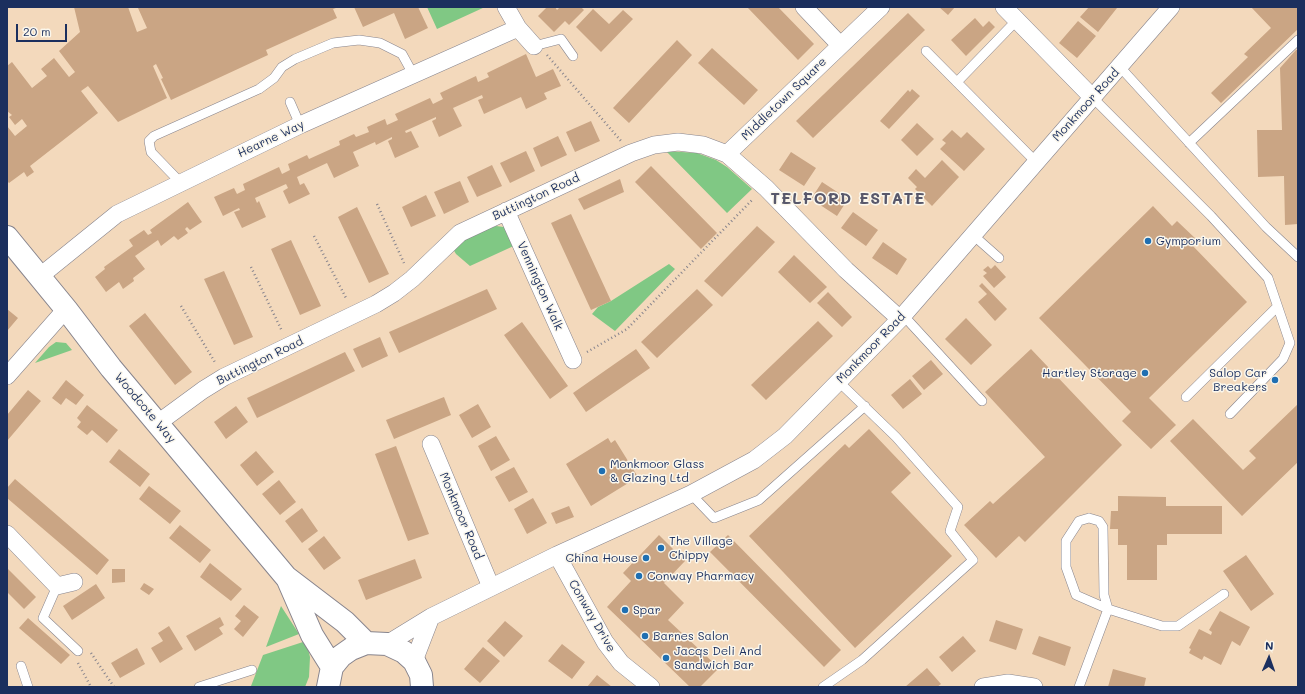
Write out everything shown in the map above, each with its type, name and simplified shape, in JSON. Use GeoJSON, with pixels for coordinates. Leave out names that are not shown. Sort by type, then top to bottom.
{"type":"FeatureCollection","features":[{"type":"Feature","properties":{"kind":"street"},"geometry":{"type":"LineString","coordinates":[[506,7],[518,28],[536,46]]}},
{"type":"Feature","properties":{"kind":"street"},"geometry":{"type":"LineString","coordinates":[[804,7],[840,45]]}},
{"type":"Feature","properties":{"kind":"street","name":"Middletown Square"},"geometry":{"type":"LineString","coordinates":[[727,154],[881,7]]}},
{"type":"Feature","properties":{"kind":"street"},"geometry":{"type":"LineString","coordinates":[[1004,7],[1092,97]]}},
{"type":"Feature","properties":{"kind":"street","name":"Monkmoor Road"},"geometry":{"type":"LineString","coordinates":[[377,644],[557,555],[690,494],[754,460],[785,436],[840,382],[902,317],[1171,7]]}},
{"type":"Feature","properties":{"kind":"street","name":"Hearne Way"},"geometry":{"type":"LineString","coordinates":[[39,277],[117,214],[180,182],[300,125],[518,28]]}},
{"type":"Feature","properties":{"kind":"street","name":"Buttington Road"},"geometry":{"type":"LineString","coordinates":[[158,423],[203,390],[224,377],[376,304],[412,279],[460,233],[631,153],[654,145],[678,142],[703,145],[727,154],[766,188],[846,270],[902,317]]}},
{"type":"Feature","properties":{"kind":"street","name":"Vennington Walk"},"geometry":{"type":"LineString","coordinates":[[506,211],[573,360]]}},
{"type":"Feature","properties":{"kind":"street","name":"Woodcote Way"},"geometry":{"type":"LineString","coordinates":[[7,237],[66,309],[111,368],[286,576],[345,622],[377,644],[404,652],[414,661]]}},
{"type":"Feature","properties":{"kind":"street"},"geometry":{"type":"LineString","coordinates":[[7,376],[66,309]]}},
{"type":"Feature","properties":{"kind":"street","name":"Monkmoor Road"},"geometry":{"type":"LineString","coordinates":[[431,444],[491,587]]}},
{"type":"Feature","properties":{"kind":"street"},"geometry":{"type":"LineString","coordinates":[[7,534],[57,586],[74,582]]}},
{"type":"Feature","properties":{"kind":"street","name":"Conway Drive"},"geometry":{"type":"LineString","coordinates":[[557,555],[605,642],[620,663],[651,687]]}},
{"type":"Feature","properties":{"kind":"street","name":"Woodcote Way"},"geometry":{"type":"LineString","coordinates":[[286,576],[330,677]]}},
{"type":"Feature","properties":{"kind":"street"},"geometry":{"type":"LineString","coordinates":[[422,687],[421,675],[414,661],[431,617]]}},
{"type":"Feature","properties":{"kind":"street"},"geometry":{"type":"LineString","coordinates":[[330,677],[341,656],[351,649],[377,644]]}},
{"type":"Feature","properties":{"kind":"street"},"geometry":{"type":"LineString","coordinates":[[983,687],[1008,683],[1034,687]]}},
{"type":"Feature","properties":{"kind":"lane"},"geometry":{"type":"LineString","coordinates":[[958,81],[1017,20]]}},
{"type":"Feature","properties":{"kind":"lane"},"geometry":{"type":"LineString","coordinates":[[536,46],[561,39],[573,56]]}},
{"type":"Feature","properties":{"kind":"lane"},"geometry":{"type":"LineString","coordinates":[[1189,143],[1298,40]]}},
{"type":"Feature","properties":{"kind":"lane"},"geometry":{"type":"LineString","coordinates":[[180,182],[151,152],[149,141],[154,136],[259,89],[274,78],[282,66],[295,58],[333,43],[366,41],[380,43],[402,54],[413,74]]}},
{"type":"Feature","properties":{"kind":"lane"},"geometry":{"type":"LineString","coordinates":[[926,51],[958,81],[1036,162]]}},
{"type":"Feature","properties":{"kind":"lane"},"geometry":{"type":"LineString","coordinates":[[1120,67],[1266,227],[1298,257]]}},
{"type":"Feature","properties":{"kind":"lane"},"geometry":{"type":"LineString","coordinates":[[1092,97],[1211,216],[1268,278],[1290,343],[1283,359],[1230,414]]}},
{"type":"Feature","properties":{"kind":"lane"},"geometry":{"type":"LineString","coordinates":[[290,102],[300,125]]}},
{"type":"Feature","properties":{"kind":"lane"},"geometry":{"type":"LineString","coordinates":[[973,235],[999,258]]}},
{"type":"Feature","properties":{"kind":"lane"},"geometry":{"type":"LineString","coordinates":[[1186,397],[1277,307]]}},
{"type":"Feature","properties":{"kind":"lane"},"geometry":{"type":"LineString","coordinates":[[902,317],[982,401]]}},
{"type":"Feature","properties":{"kind":"lane"},"geometry":{"type":"LineString","coordinates":[[823,687],[862,660],[973,560],[950,531],[958,506],[865,406],[840,382]]}},
{"type":"Feature","properties":{"kind":"lane"},"geometry":{"type":"LineString","coordinates":[[690,494],[714,518],[759,500],[865,406]]}},
{"type":"Feature","properties":{"kind":"lane"},"geometry":{"type":"LineString","coordinates":[[1079,687],[1108,610],[1104,596],[1103,527],[1100,520],[1089,518],[1079,521],[1066,541],[1066,567],[1076,595],[1108,610],[1162,626],[1178,626],[1224,594]]}},
{"type":"Feature","properties":{"kind":"lane"},"geometry":{"type":"LineString","coordinates":[[57,586],[43,618],[78,651]]}},
{"type":"Feature","properties":{"kind":"lane"},"geometry":{"type":"LineString","coordinates":[[21,666],[28,687]]}},
{"type":"Feature","properties":{"kind":"lane"},"geometry":{"type":"LineString","coordinates":[[199,687],[252,670]]}},
{"type":"Feature","properties":{"kind":"path"},"geometry":{"type":"LineString","coordinates":[[536,46],[631,153]]}},
{"type":"Feature","properties":{"kind":"path"},"geometry":{"type":"LineString","coordinates":[[573,360],[627,329],[766,188]]}},
{"type":"Feature","properties":{"kind":"path"},"geometry":{"type":"LineString","coordinates":[[377,204],[412,279]]}},
{"type":"Feature","properties":{"kind":"path"},"geometry":{"type":"LineString","coordinates":[[314,236],[355,315]]}},
{"type":"Feature","properties":{"kind":"path"},"geometry":{"type":"LineString","coordinates":[[250,267],[289,346]]}},
{"type":"Feature","properties":{"kind":"path"},"geometry":{"type":"LineString","coordinates":[[181,306],[224,377]]}},
{"type":"Feature","properties":{"kind":"path"},"geometry":{"type":"LineString","coordinates":[[91,687],[74,655],[78,651],[87,648],[114,687]]}},
{"type":"Feature","properties":{"kind":"green space"},"geometry":{"type":"Polygon","coordinates":[[[427,7],[485,7],[437,29],[427,7]]]}},
{"type":"Feature","properties":{"kind":"green space"},"geometry":{"type":"Polygon","coordinates":[[[666,151],[697,153],[716,160],[727,167],[752,189],[727,213],[666,151]]]}},
{"type":"Feature","properties":{"kind":"green space"},"geometry":{"type":"Polygon","coordinates":[[[496,226],[504,227],[518,244],[470,266],[456,254],[453,249],[467,238],[476,232],[496,226]]]}},
{"type":"Feature","properties":{"kind":"green space"},"geometry":{"type":"Polygon","coordinates":[[[669,264],[675,269],[615,331],[592,314],[598,307],[611,301],[669,264]]]}},
{"type":"Feature","properties":{"kind":"green space"},"geometry":{"type":"Polygon","coordinates":[[[56,342],[66,343],[72,350],[35,363],[49,347],[56,342]]]}},
{"type":"Feature","properties":{"kind":"green space"},"geometry":{"type":"Polygon","coordinates":[[[281,606],[299,634],[266,647],[281,606]]]}},
{"type":"Feature","properties":{"kind":"green space"},"geometry":{"type":"Polygon","coordinates":[[[303,642],[307,645],[310,657],[309,677],[305,687],[246,687],[251,686],[263,655],[303,642]]]}},
{"type":"Feature","properties":{"kind":"building"},"geometry":{"type":"Polygon","coordinates":[[[74,7],[128,7],[137,32],[147,28],[138,8],[141,7],[339,7],[333,9],[337,18],[266,50],[268,55],[171,100],[156,64],[153,66],[167,98],[118,122],[88,86],[81,91],[98,113],[30,166],[34,172],[27,177],[24,172],[9,183],[7,181],[7,126],[15,136],[27,126],[22,119],[15,125],[9,117],[12,115],[7,111],[7,66],[12,62],[32,88],[47,76],[41,69],[54,58],[69,77],[75,72],[59,51],[80,32],[74,7]]]}},
{"type":"Feature","properties":{"kind":"building"},"geometry":{"type":"Polygon","coordinates":[[[354,7],[418,7],[428,28],[405,39],[394,13],[363,27],[354,7]]]}},
{"type":"Feature","properties":{"kind":"building"},"geometry":{"type":"Polygon","coordinates":[[[547,7],[555,7],[557,10],[560,7],[581,7],[584,10],[569,25],[565,21],[554,32],[538,16],[547,7]]]}},
{"type":"Feature","properties":{"kind":"building"},"geometry":{"type":"Polygon","coordinates":[[[747,7],[778,7],[814,44],[798,60],[747,7]]]}},
{"type":"Feature","properties":{"kind":"building"},"geometry":{"type":"Polygon","coordinates":[[[939,7],[955,7],[948,15],[939,7]]]}},
{"type":"Feature","properties":{"kind":"building"},"geometry":{"type":"Polygon","coordinates":[[[1089,7],[1117,8],[1098,32],[1080,17],[1089,7]]]}},
{"type":"Feature","properties":{"kind":"building"},"geometry":{"type":"Polygon","coordinates":[[[1251,7],[1298,7],[1298,29],[1221,103],[1211,93],[1248,57],[1244,54],[1271,28],[1251,7]]]}},
{"type":"Feature","properties":{"kind":"building"},"geometry":{"type":"Polygon","coordinates":[[[593,9],[609,24],[623,10],[633,19],[601,52],[576,27],[593,9]]]}},
{"type":"Feature","properties":{"kind":"building"},"geometry":{"type":"Polygon","coordinates":[[[908,13],[925,30],[813,138],[796,121],[908,13]]]}},
{"type":"Feature","properties":{"kind":"building"},"geometry":{"type":"Polygon","coordinates":[[[975,18],[983,27],[989,21],[995,27],[966,56],[951,40],[975,18]]]}},
{"type":"Feature","properties":{"kind":"building"},"geometry":{"type":"Polygon","coordinates":[[[1078,21],[1096,36],[1077,58],[1059,43],[1078,21]]]}},
{"type":"Feature","properties":{"kind":"building"},"geometry":{"type":"Polygon","coordinates":[[[677,40],[692,55],[629,123],[613,108],[677,40]]]}},
{"type":"Feature","properties":{"kind":"building"},"geometry":{"type":"Polygon","coordinates":[[[712,48],[758,90],[744,105],[698,63],[712,48]]]}},
{"type":"Feature","properties":{"kind":"building"},"geometry":{"type":"Polygon","coordinates":[[[1296,50],[1298,50],[1298,224],[1285,225],[1284,176],[1258,177],[1257,130],[1282,130],[1280,68],[1296,50]]]}},
{"type":"Feature","properties":{"kind":"building"},"geometry":{"type":"Polygon","coordinates":[[[526,54],[536,77],[553,69],[561,86],[544,93],[547,99],[526,109],[521,97],[484,114],[478,100],[483,98],[482,95],[453,108],[462,126],[439,137],[432,121],[436,119],[436,117],[405,131],[406,133],[411,131],[419,147],[395,158],[388,141],[392,139],[392,137],[376,145],[375,142],[353,152],[359,166],[334,178],[327,163],[297,177],[300,185],[304,183],[310,194],[289,204],[283,191],[288,188],[286,184],[255,198],[257,203],[259,201],[266,217],[242,228],[234,212],[240,210],[239,208],[223,216],[214,197],[234,188],[237,194],[245,190],[243,184],[279,167],[282,174],[290,170],[288,164],[307,155],[309,159],[340,145],[339,141],[354,134],[356,137],[369,132],[367,127],[385,119],[387,125],[398,120],[395,114],[430,98],[433,104],[443,99],[440,93],[476,76],[478,82],[489,77],[487,73],[526,54]]]}},
{"type":"Feature","properties":{"kind":"building"},"geometry":{"type":"Polygon","coordinates":[[[912,89],[920,96],[889,129],[880,121],[908,90],[910,92],[912,89]]]}},
{"type":"Feature","properties":{"kind":"building"},"geometry":{"type":"Polygon","coordinates":[[[591,121],[600,141],[575,152],[566,132],[591,121]]]}},
{"type":"Feature","properties":{"kind":"building"},"geometry":{"type":"Polygon","coordinates":[[[917,123],[934,139],[917,156],[901,140],[917,123]]]}},
{"type":"Feature","properties":{"kind":"building"},"geometry":{"type":"Polygon","coordinates":[[[952,130],[961,138],[967,132],[985,149],[964,171],[940,149],[946,143],[942,140],[952,130]]]}},
{"type":"Feature","properties":{"kind":"building"},"geometry":{"type":"Polygon","coordinates":[[[558,136],[567,155],[541,167],[533,148],[558,136]]]}},
{"type":"Feature","properties":{"kind":"building"},"geometry":{"type":"Polygon","coordinates":[[[526,151],[535,171],[510,183],[500,163],[526,151]]]}},
{"type":"Feature","properties":{"kind":"building"},"geometry":{"type":"Polygon","coordinates":[[[791,152],[816,168],[804,186],[779,170],[791,152]]]}},
{"type":"Feature","properties":{"kind":"building"},"geometry":{"type":"Polygon","coordinates":[[[942,160],[959,177],[932,206],[915,189],[917,187],[908,178],[916,169],[925,178],[942,160]]]}},
{"type":"Feature","properties":{"kind":"building"},"geometry":{"type":"Polygon","coordinates":[[[492,165],[502,186],[477,197],[467,177],[492,165]]]}},
{"type":"Feature","properties":{"kind":"building"},"geometry":{"type":"Polygon","coordinates":[[[651,166],[717,233],[701,249],[635,182],[651,166]]]}},
{"type":"Feature","properties":{"kind":"building"},"geometry":{"type":"Polygon","coordinates":[[[620,179],[624,192],[584,210],[578,199],[620,179]]]}},
{"type":"Feature","properties":{"kind":"building"},"geometry":{"type":"Polygon","coordinates":[[[460,181],[469,202],[444,214],[434,192],[460,181]]]}},
{"type":"Feature","properties":{"kind":"building"},"geometry":{"type":"Polygon","coordinates":[[[822,182],[848,199],[837,216],[811,199],[822,182]]]}},
{"type":"Feature","properties":{"kind":"building"},"geometry":{"type":"Polygon","coordinates":[[[426,195],[436,216],[411,227],[402,207],[426,195]]]}},
{"type":"Feature","properties":{"kind":"building"},"geometry":{"type":"Polygon","coordinates":[[[188,202],[202,222],[190,230],[187,227],[185,229],[188,233],[178,240],[174,236],[161,246],[158,240],[135,256],[145,269],[133,278],[134,281],[123,289],[119,282],[106,292],[95,277],[105,269],[104,267],[133,246],[129,240],[144,230],[148,235],[152,233],[150,230],[188,202]]]}},
{"type":"Feature","properties":{"kind":"building"},"geometry":{"type":"Polygon","coordinates":[[[1153,206],[1172,226],[1177,221],[1197,240],[1192,245],[1247,302],[1149,398],[1176,425],[1151,449],[1122,421],[1131,412],[1039,318],[1153,206]]]}},
{"type":"Feature","properties":{"kind":"building"},"geometry":{"type":"Polygon","coordinates":[[[357,207],[389,274],[369,283],[338,217],[357,207]]]}},
{"type":"Feature","properties":{"kind":"building"},"geometry":{"type":"Polygon","coordinates":[[[853,212],[878,230],[866,246],[841,228],[853,212]]]}},
{"type":"Feature","properties":{"kind":"building"},"geometry":{"type":"Polygon","coordinates":[[[571,214],[611,301],[591,310],[551,223],[571,214]]]}},
{"type":"Feature","properties":{"kind":"building"},"geometry":{"type":"Polygon","coordinates":[[[757,226],[775,242],[722,297],[704,281],[757,226]]]}},
{"type":"Feature","properties":{"kind":"building"},"geometry":{"type":"Polygon","coordinates":[[[291,240],[321,306],[300,315],[271,249],[291,240]]]}},
{"type":"Feature","properties":{"kind":"building"},"geometry":{"type":"Polygon","coordinates":[[[883,242],[907,259],[897,275],[872,258],[883,242]]]}},
{"type":"Feature","properties":{"kind":"building"},"geometry":{"type":"Polygon","coordinates":[[[794,255],[827,287],[810,303],[778,272],[794,255]]]}},
{"type":"Feature","properties":{"kind":"building"},"geometry":{"type":"Polygon","coordinates":[[[995,265],[1006,277],[994,288],[983,276],[987,273],[983,270],[988,266],[991,269],[995,265]]]}},
{"type":"Feature","properties":{"kind":"building"},"geometry":{"type":"Polygon","coordinates":[[[224,271],[253,337],[234,345],[204,279],[224,271]]]}},
{"type":"Feature","properties":{"kind":"building"},"geometry":{"type":"Polygon","coordinates":[[[982,283],[1007,309],[995,321],[978,302],[987,294],[979,286],[982,283]]]}},
{"type":"Feature","properties":{"kind":"building"},"geometry":{"type":"Polygon","coordinates":[[[487,289],[497,309],[399,353],[389,332],[487,289]]]}},
{"type":"Feature","properties":{"kind":"building"},"geometry":{"type":"Polygon","coordinates":[[[697,289],[713,305],[657,358],[641,342],[697,289]]]}},
{"type":"Feature","properties":{"kind":"building"},"geometry":{"type":"Polygon","coordinates":[[[828,292],[852,317],[842,327],[817,303],[828,292]]]}},
{"type":"Feature","properties":{"kind":"building"},"geometry":{"type":"Polygon","coordinates":[[[7,309],[18,318],[7,331],[7,309]]]}},
{"type":"Feature","properties":{"kind":"building"},"geometry":{"type":"Polygon","coordinates":[[[145,313],[192,372],[175,385],[129,326],[145,313]]]}},
{"type":"Feature","properties":{"kind":"building"},"geometry":{"type":"Polygon","coordinates":[[[966,318],[992,345],[971,365],[945,339],[966,318]]]}},
{"type":"Feature","properties":{"kind":"building"},"geometry":{"type":"Polygon","coordinates":[[[818,321],[833,336],[766,400],[751,385],[818,321]]]}},
{"type":"Feature","properties":{"kind":"building"},"geometry":{"type":"Polygon","coordinates":[[[522,322],[568,386],[550,399],[504,335],[522,322]]]}},
{"type":"Feature","properties":{"kind":"building"},"geometry":{"type":"Polygon","coordinates":[[[380,337],[388,356],[362,368],[353,349],[380,337]]]}},
{"type":"Feature","properties":{"kind":"building"},"geometry":{"type":"Polygon","coordinates":[[[636,349],[650,368],[586,412],[573,393],[636,349]]]}},
{"type":"Feature","properties":{"kind":"building"},"geometry":{"type":"Polygon","coordinates":[[[1031,349],[1122,445],[1025,542],[1019,536],[996,558],[964,525],[990,501],[993,504],[1045,457],[985,392],[1031,349]]]}},
{"type":"Feature","properties":{"kind":"building"},"geometry":{"type":"Polygon","coordinates":[[[345,352],[355,371],[257,418],[247,398],[345,352]]]}},
{"type":"Feature","properties":{"kind":"building"},"geometry":{"type":"Polygon","coordinates":[[[931,360],[943,374],[924,390],[912,376],[931,360]]]}},
{"type":"Feature","properties":{"kind":"building"},"geometry":{"type":"Polygon","coordinates":[[[910,379],[922,394],[903,409],[891,395],[910,379]]]}},
{"type":"Feature","properties":{"kind":"building"},"geometry":{"type":"Polygon","coordinates":[[[66,380],[84,395],[76,405],[66,398],[61,405],[52,398],[66,380]]]}},
{"type":"Feature","properties":{"kind":"building"},"geometry":{"type":"Polygon","coordinates":[[[28,390],[41,401],[7,441],[7,415],[28,390]]]}},
{"type":"Feature","properties":{"kind":"building"},"geometry":{"type":"Polygon","coordinates":[[[444,397],[451,415],[394,439],[386,420],[444,397]]]}},
{"type":"Feature","properties":{"kind":"building"},"geometry":{"type":"Polygon","coordinates":[[[478,404],[491,427],[472,438],[459,415],[478,404]]]}},
{"type":"Feature","properties":{"kind":"building"},"geometry":{"type":"Polygon","coordinates":[[[1298,404],[1298,462],[1242,516],[1170,441],[1193,419],[1243,470],[1256,458],[1249,451],[1298,404]]]}},
{"type":"Feature","properties":{"kind":"building"},"geometry":{"type":"Polygon","coordinates":[[[87,405],[118,430],[107,443],[92,430],[87,435],[77,427],[81,422],[77,418],[87,405]]]}},
{"type":"Feature","properties":{"kind":"building"},"geometry":{"type":"Polygon","coordinates":[[[236,406],[248,422],[226,439],[214,422],[236,406]]]}},
{"type":"Feature","properties":{"kind":"building"},"geometry":{"type":"Polygon","coordinates":[[[869,429],[911,473],[891,492],[952,556],[855,648],[749,536],[845,444],[849,448],[869,429]]]}},
{"type":"Feature","properties":{"kind":"building"},"geometry":{"type":"Polygon","coordinates":[[[496,436],[510,460],[491,471],[478,446],[496,436]]]}},
{"type":"Feature","properties":{"kind":"building","name":"Monkmoor Glass & Glazing Ltd"},"geometry":{"type":"Polygon","coordinates":[[[608,438],[611,443],[615,440],[638,477],[591,506],[566,464],[608,438]]]}},
{"type":"Feature","properties":{"kind":"building"},"geometry":{"type":"Polygon","coordinates":[[[396,446],[429,534],[408,541],[375,454],[396,446]]]}},
{"type":"Feature","properties":{"kind":"building"},"geometry":{"type":"Polygon","coordinates":[[[119,449],[150,474],[140,487],[109,462],[119,449]]]}},
{"type":"Feature","properties":{"kind":"building"},"geometry":{"type":"Polygon","coordinates":[[[256,451],[274,472],[257,486],[240,465],[256,451]]]}},
{"type":"Feature","properties":{"kind":"building"},"geometry":{"type":"Polygon","coordinates":[[[514,467],[528,492],[509,502],[495,477],[514,467]]]}},
{"type":"Feature","properties":{"kind":"building"},"geometry":{"type":"Polygon","coordinates":[[[15,479],[109,560],[97,575],[7,498],[7,488],[15,479]]]}},
{"type":"Feature","properties":{"kind":"building"},"geometry":{"type":"Polygon","coordinates":[[[279,480],[296,502],[280,515],[262,494],[279,480]]]}},
{"type":"Feature","properties":{"kind":"building"},"geometry":{"type":"Polygon","coordinates":[[[149,486],[181,511],[170,524],[139,499],[149,486]]]}},
{"type":"Feature","properties":{"kind":"building"},"geometry":{"type":"Polygon","coordinates":[[[1118,496],[1166,497],[1166,506],[1222,506],[1222,534],[1167,534],[1167,545],[1157,545],[1157,580],[1127,580],[1127,545],[1118,545],[1118,529],[1110,529],[1111,511],[1118,511],[1118,496]]]}},
{"type":"Feature","properties":{"kind":"building"},"geometry":{"type":"Polygon","coordinates":[[[533,498],[547,523],[527,534],[514,509],[533,498]]]}},
{"type":"Feature","properties":{"kind":"building"},"geometry":{"type":"Polygon","coordinates":[[[569,506],[574,517],[556,524],[551,513],[569,506]]]}},
{"type":"Feature","properties":{"kind":"building"},"geometry":{"type":"Polygon","coordinates":[[[302,508],[318,531],[302,543],[285,521],[302,508]]]}},
{"type":"Feature","properties":{"kind":"building"},"geometry":{"type":"Polygon","coordinates":[[[180,525],[211,550],[200,563],[169,538],[180,525]]]}},
{"type":"Feature","properties":{"kind":"building"},"geometry":{"type":"Polygon","coordinates":[[[659,535],[685,561],[664,583],[684,603],[668,620],[719,668],[700,687],[690,687],[607,607],[631,581],[623,573],[659,535]]]}},
{"type":"Feature","properties":{"kind":"building"},"geometry":{"type":"Polygon","coordinates":[[[728,535],[841,650],[824,667],[710,552],[728,535]]]}},
{"type":"Feature","properties":{"kind":"building"},"geometry":{"type":"Polygon","coordinates":[[[324,536],[341,558],[324,570],[308,549],[324,536]]]}},
{"type":"Feature","properties":{"kind":"building"},"geometry":{"type":"Polygon","coordinates":[[[1246,555],[1274,594],[1251,611],[1223,571],[1246,555]]]}},
{"type":"Feature","properties":{"kind":"building"},"geometry":{"type":"Polygon","coordinates":[[[415,559],[422,578],[366,600],[358,580],[415,559]]]}},
{"type":"Feature","properties":{"kind":"building"},"geometry":{"type":"Polygon","coordinates":[[[210,563],[242,589],[231,601],[200,577],[210,563]]]}},
{"type":"Feature","properties":{"kind":"building"},"geometry":{"type":"Polygon","coordinates":[[[7,568],[36,597],[24,609],[7,592],[7,568]]]}},
{"type":"Feature","properties":{"kind":"building"},"geometry":{"type":"Polygon","coordinates":[[[112,569],[125,569],[125,582],[112,583],[112,569]]]}},
{"type":"Feature","properties":{"kind":"building"},"geometry":{"type":"Polygon","coordinates":[[[144,583],[154,589],[149,595],[140,589],[144,583]]]}},
{"type":"Feature","properties":{"kind":"building"},"geometry":{"type":"Polygon","coordinates":[[[96,584],[105,598],[72,620],[63,606],[96,584]]]}},
{"type":"Feature","properties":{"kind":"building"},"geometry":{"type":"Polygon","coordinates":[[[244,605],[259,617],[243,637],[234,629],[241,621],[235,616],[244,605]]]}},
{"type":"Feature","properties":{"kind":"building"},"geometry":{"type":"Polygon","coordinates":[[[1220,611],[1250,627],[1240,646],[1232,641],[1221,665],[1204,656],[1202,660],[1189,653],[1191,649],[1189,648],[1199,629],[1211,635],[1212,632],[1209,630],[1220,611]]]}},
{"type":"Feature","properties":{"kind":"building"},"geometry":{"type":"Polygon","coordinates":[[[220,617],[224,625],[219,628],[223,634],[195,651],[186,636],[220,617]]]}},
{"type":"Feature","properties":{"kind":"building"},"geometry":{"type":"Polygon","coordinates":[[[28,618],[70,655],[61,664],[19,628],[28,618]]]}},
{"type":"Feature","properties":{"kind":"building"},"geometry":{"type":"Polygon","coordinates":[[[996,620],[1023,629],[1016,650],[989,641],[996,620]]]}},
{"type":"Feature","properties":{"kind":"building"},"geometry":{"type":"Polygon","coordinates":[[[505,621],[523,636],[504,657],[487,641],[505,621]]]}},
{"type":"Feature","properties":{"kind":"building"},"geometry":{"type":"Polygon","coordinates":[[[169,626],[183,649],[160,663],[151,648],[163,641],[158,633],[169,626]]]}},
{"type":"Feature","properties":{"kind":"building"},"geometry":{"type":"Polygon","coordinates":[[[963,636],[976,651],[952,672],[939,657],[963,636]]]}},
{"type":"Feature","properties":{"kind":"building"},"geometry":{"type":"Polygon","coordinates":[[[1039,636],[1071,647],[1065,666],[1032,654],[1039,636]]]}},
{"type":"Feature","properties":{"kind":"building"},"geometry":{"type":"Polygon","coordinates":[[[562,644],[585,662],[572,679],[548,661],[562,644]]]}},
{"type":"Feature","properties":{"kind":"building"},"geometry":{"type":"Polygon","coordinates":[[[483,647],[500,661],[480,683],[464,669],[483,647]]]}},
{"type":"Feature","properties":{"kind":"building"},"geometry":{"type":"Polygon","coordinates":[[[137,648],[145,664],[120,678],[111,663],[137,648]]]}},
{"type":"Feature","properties":{"kind":"building"},"geometry":{"type":"Polygon","coordinates":[[[927,668],[941,684],[937,687],[905,687],[927,668]]]}},
{"type":"Feature","properties":{"kind":"building"},"geometry":{"type":"Polygon","coordinates":[[[1113,669],[1146,678],[1144,687],[1108,687],[1113,669]]]}},
{"type":"Feature","properties":{"kind":"building"},"geometry":{"type":"Polygon","coordinates":[[[597,675],[612,687],[587,687],[597,675]]]}},
{"type":"Feature","properties":{"kind":"place","name":"Gymporium"},"geometry":{"type":"Point","coordinates":[1148,241]}},
{"type":"Feature","properties":{"kind":"place","name":"Hartley Storage"},"geometry":{"type":"Point","coordinates":[1145,373]}},
{"type":"Feature","properties":{"kind":"place","name":"Salop Car Breakers"},"geometry":{"type":"Point","coordinates":[1275,380]}},
{"type":"Feature","properties":{"kind":"place","name":"Monkmoor Glass & Glazing Ltd"},"geometry":{"type":"Point","coordinates":[602,471]}},
{"type":"Feature","properties":{"kind":"place","name":"The Village Chippy"},"geometry":{"type":"Point","coordinates":[661,548]}},
{"type":"Feature","properties":{"kind":"place","name":"China House"},"geometry":{"type":"Point","coordinates":[646,558]}},
{"type":"Feature","properties":{"kind":"place","name":"Conway Pharmacy"},"geometry":{"type":"Point","coordinates":[639,576]}},
{"type":"Feature","properties":{"kind":"place","name":"Spar"},"geometry":{"type":"Point","coordinates":[625,610]}},
{"type":"Feature","properties":{"kind":"place","name":"Barnes Salon"},"geometry":{"type":"Point","coordinates":[645,636]}},
{"type":"Feature","properties":{"kind":"place","name":"Jacqs Deli And Sandwich Bar"},"geometry":{"type":"Point","coordinates":[666,658]}},
{"type":"Feature","properties":{"kind":"district","name":"TELFORD ESTATE"},"geometry":{"type":"Point","coordinates":[848,199]}}]}
